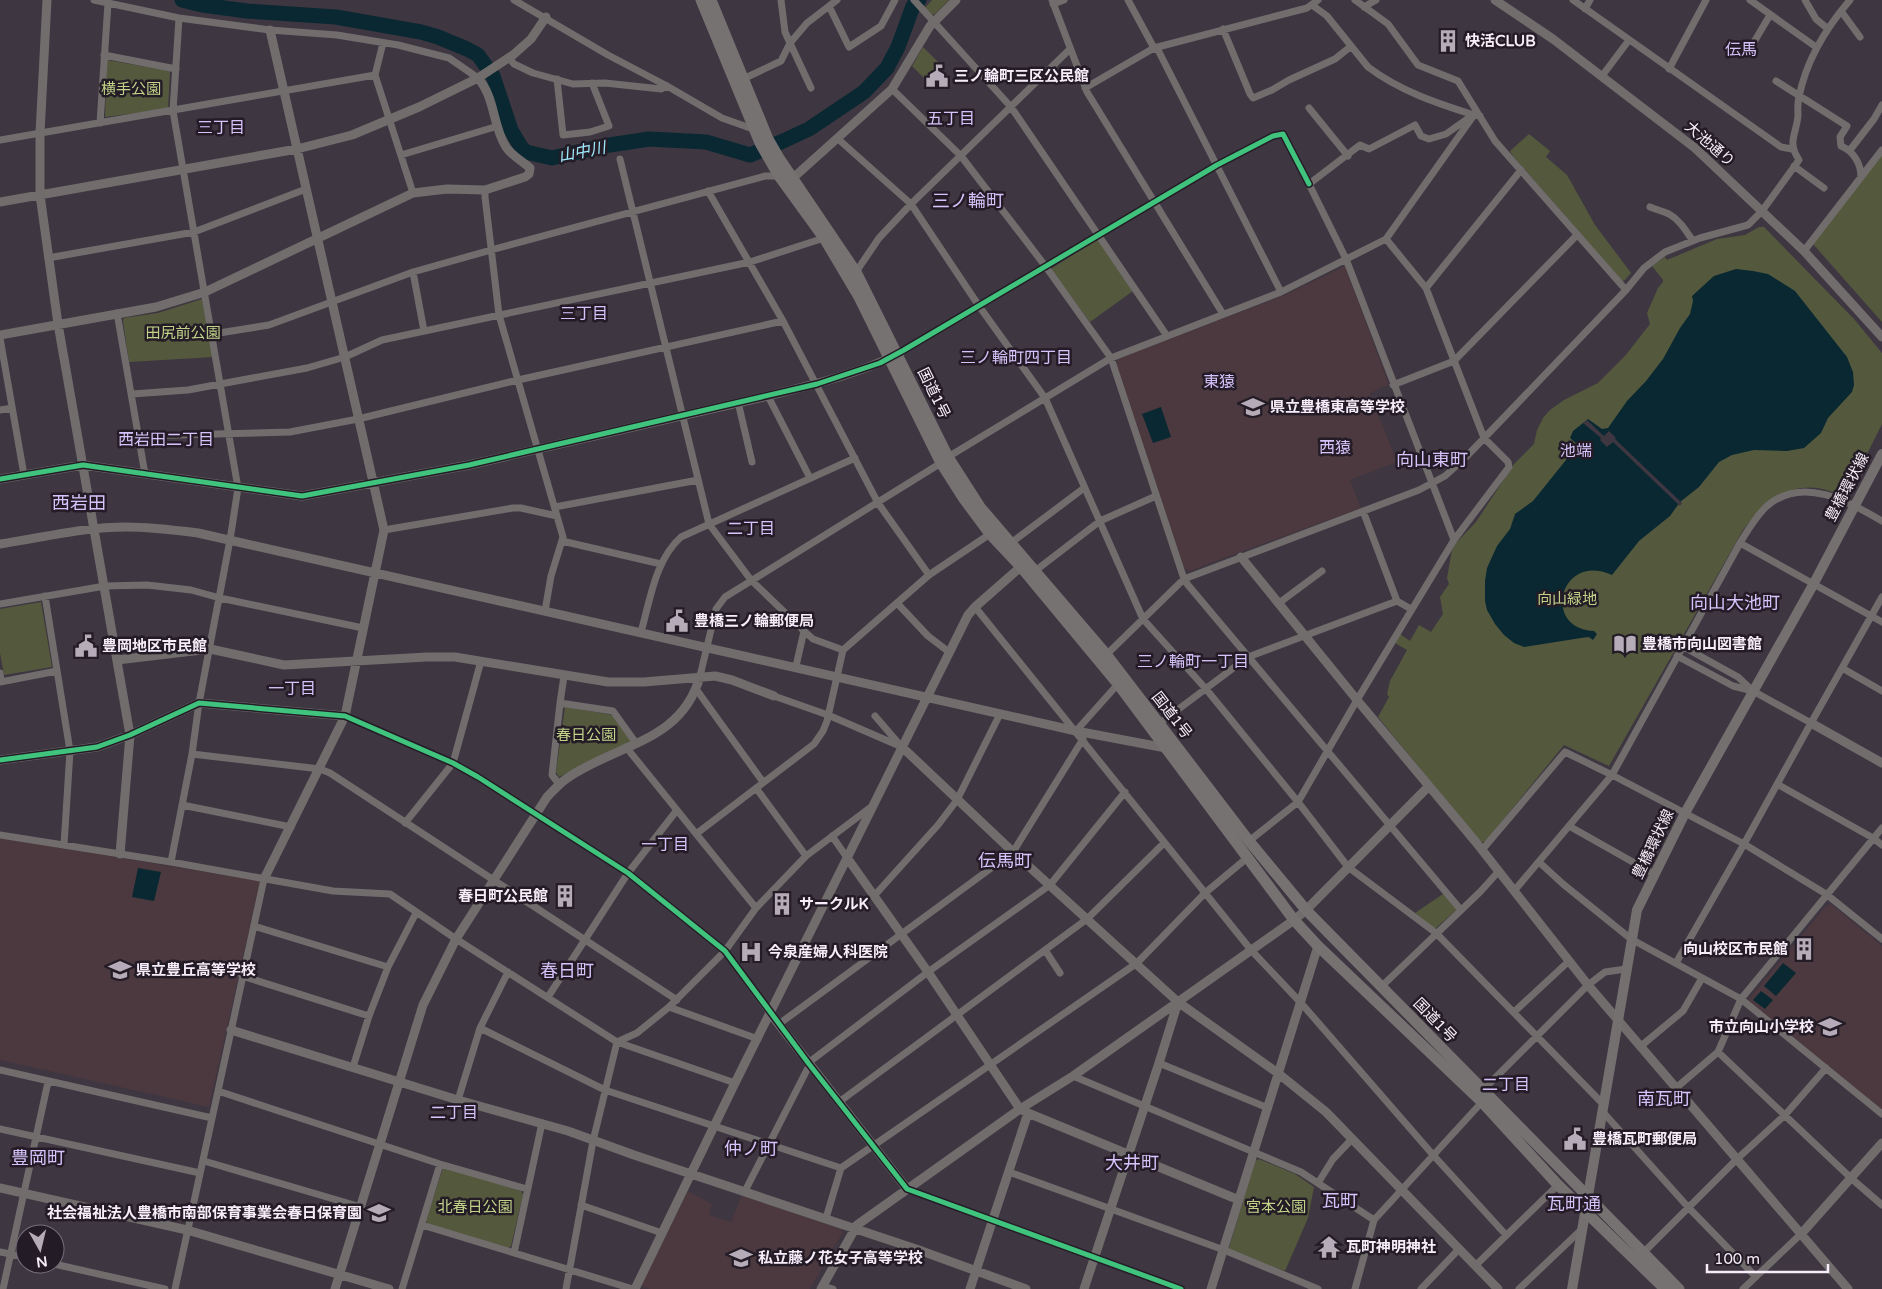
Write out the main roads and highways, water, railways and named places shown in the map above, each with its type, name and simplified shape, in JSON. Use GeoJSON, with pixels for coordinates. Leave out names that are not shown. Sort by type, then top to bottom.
{"type":"FeatureCollection","features":[{"type":"Feature","properties":{"kind":"highway","name":"国道1号"},"geometry":{"type":"LineString","coordinates":[[701,0],[764,141],[774,159],[779,176],[824,238],[893,356]]}},
{"type":"Feature","properties":{"kind":"highway","name":"国道1号"},"geometry":{"type":"LineString","coordinates":[[711,0],[743,79],[758,127]]}},
{"type":"Feature","properties":{"kind":"highway","name":"国道1号"},"geometry":{"type":"LineString","coordinates":[[774,159],[793,178],[856,272],[893,356],[964,499],[990,534],[1024,564],[1035,571],[1103,658],[1118,684],[1306,910],[1679,1289]]}},
{"type":"Feature","properties":{"kind":"highway","name":"国道1号"},"geometry":{"type":"LineString","coordinates":[[945,460],[980,507],[1011,543],[1024,564],[1160,723],[1171,746],[1247,858],[1294,920],[1318,946],[1482,1102],[1558,1185],[1664,1289]]}},
{"type":"Feature","properties":{"kind":"main road","name":"豊橋環状線"},"geometry":{"type":"LineString","coordinates":[[1572,1289],[1637,910],[1685,813],[1813,585],[1882,454]]}},
{"type":"Feature","properties":{"kind":"water"},"geometry":{"type":"Polygon","coordinates":[[[1736,269],[1768,274],[1795,291],[1847,357],[1853,372],[1854,385],[1852,392],[1828,418],[1821,433],[1804,448],[1787,451],[1754,450],[1732,455],[1719,462],[1699,487],[1680,502],[1670,516],[1639,541],[1612,575],[1594,570],[1580,573],[1569,582],[1564,593],[1563,606],[1567,618],[1577,627],[1594,631],[1597,634],[1593,640],[1589,637],[1524,647],[1514,643],[1495,624],[1487,610],[1485,581],[1487,568],[1497,546],[1510,529],[1515,514],[1533,501],[1578,445],[1570,438],[1573,431],[1588,419],[1602,429],[1608,428],[1627,401],[1663,359],[1690,314],[1693,301],[1692,296],[1714,276],[1736,269]]]}},
{"type":"Feature","properties":{"kind":"water"},"geometry":{"type":"Polygon","coordinates":[[[1161,407],[1171,437],[1153,443],[1142,414],[1161,407]]]}},
{"type":"Feature","properties":{"kind":"water"},"geometry":{"type":"Polygon","coordinates":[[[138,868],[161,872],[154,901],[132,897],[138,868]]]}},
{"type":"Feature","properties":{"kind":"water"},"geometry":{"type":"Polygon","coordinates":[[[1783,963],[1796,973],[1776,996],[1764,986],[1783,963]]]}},
{"type":"Feature","properties":{"kind":"water"},"geometry":{"type":"Polygon","coordinates":[[[1761,991],[1773,1000],[1765,1009],[1753,1000],[1761,991]]]}},
{"type":"Feature","properties":{"kind":"waterway","name":"山中川"},"geometry":{"type":"LineString","coordinates":[[182,0],[202,5],[247,11],[336,17],[421,32],[467,49],[478,55],[493,76],[511,130],[521,147],[526,152],[552,158],[603,146],[649,139],[706,142],[750,155],[781,142],[809,129],[864,92],[887,68],[898,47],[913,6],[919,0]]}},
{"type":"Feature","properties":{"kind":"place","name":"快活CLUB"},"geometry":{"type":"Point","coordinates":[1448,41]}},
{"type":"Feature","properties":{"kind":"place","name":"三ノ輪町三区公民館"},"geometry":{"type":"Point","coordinates":[937,76]}},
{"type":"Feature","properties":{"kind":"place","name":"県立豊橋東高等学校"},"geometry":{"type":"Point","coordinates":[1253,407]}},
{"type":"Feature","properties":{"kind":"place","name":"豊橋三ノ輪郵便局"},"geometry":{"type":"Point","coordinates":[677,621]}},
{"type":"Feature","properties":{"kind":"place","name":"豊橋市向山図書館"},"geometry":{"type":"Point","coordinates":[1625,644]}},
{"type":"Feature","properties":{"kind":"place","name":"豊岡地区市民館"},"geometry":{"type":"Point","coordinates":[86,646]}},
{"type":"Feature","properties":{"kind":"place","name":"春日町公民館"},"geometry":{"type":"Point","coordinates":[565,896]}},
{"type":"Feature","properties":{"kind":"place","name":"サークルK"},"geometry":{"type":"Point","coordinates":[782,904]}},
{"type":"Feature","properties":{"kind":"place","name":"向山校区市民館"},"geometry":{"type":"Point","coordinates":[1804,949]}},
{"type":"Feature","properties":{"kind":"place","name":"今泉産婦人科医院"},"geometry":{"type":"Point","coordinates":[751,952]}},
{"type":"Feature","properties":{"kind":"place","name":"県立豊丘高等学校"},"geometry":{"type":"Point","coordinates":[120,970]}},
{"type":"Feature","properties":{"kind":"place","name":"市立向山小学校"},"geometry":{"type":"Point","coordinates":[1830,1027]}},
{"type":"Feature","properties":{"kind":"place","name":"豊橋瓦町郵便局"},"geometry":{"type":"Point","coordinates":[1575,1139]}},
{"type":"Feature","properties":{"kind":"place","name":"社会福祉法人豊橋市南部保育事業会春日保育園"},"geometry":{"type":"Point","coordinates":[379,1213]}},
{"type":"Feature","properties":{"kind":"place","name":"瓦町神明神社"},"geometry":{"type":"Point","coordinates":[1329,1247]}},
{"type":"Feature","properties":{"kind":"place","name":"私立藤ノ花女子高等学校"},"geometry":{"type":"Point","coordinates":[741,1258]}},
{"type":"Feature","properties":{"kind":"district","name":"伝馬"},"geometry":{"type":"Point","coordinates":[1741,50]}},
{"type":"Feature","properties":{"kind":"district","name":"五丁目"},"geometry":{"type":"Point","coordinates":[951,119]}},
{"type":"Feature","properties":{"kind":"district","name":"三丁目"},"geometry":{"type":"Point","coordinates":[221,128]}},
{"type":"Feature","properties":{"kind":"district","name":"三ノ輪町"},"geometry":{"type":"Point","coordinates":[968,201]}},
{"type":"Feature","properties":{"kind":"district","name":"三丁目"},"geometry":{"type":"Point","coordinates":[584,314]}},
{"type":"Feature","properties":{"kind":"district","name":"三ノ輪町四丁目"},"geometry":{"type":"Point","coordinates":[1016,358]}},
{"type":"Feature","properties":{"kind":"district","name":"東猿"},"geometry":{"type":"Point","coordinates":[1219,382]}},
{"type":"Feature","properties":{"kind":"district","name":"西岩田二丁目"},"geometry":{"type":"Point","coordinates":[166,440]}},
{"type":"Feature","properties":{"kind":"district","name":"西猿"},"geometry":{"type":"Point","coordinates":[1335,448]}},
{"type":"Feature","properties":{"kind":"district","name":"池端"},"geometry":{"type":"Point","coordinates":[1576,451]}},
{"type":"Feature","properties":{"kind":"district","name":"向山東町"},"geometry":{"type":"Point","coordinates":[1432,460]}},
{"type":"Feature","properties":{"kind":"district","name":"西岩田"},"geometry":{"type":"Point","coordinates":[79,503]}},
{"type":"Feature","properties":{"kind":"district","name":"二丁目"},"geometry":{"type":"Point","coordinates":[751,529]}},
{"type":"Feature","properties":{"kind":"district","name":"向山大池町"},"geometry":{"type":"Point","coordinates":[1735,603]}},
{"type":"Feature","properties":{"kind":"district","name":"三ノ輪町一丁目"},"geometry":{"type":"Point","coordinates":[1193,662]}},
{"type":"Feature","properties":{"kind":"district","name":"一丁目"},"geometry":{"type":"Point","coordinates":[292,689]}},
{"type":"Feature","properties":{"kind":"district","name":"一丁目"},"geometry":{"type":"Point","coordinates":[665,845]}},
{"type":"Feature","properties":{"kind":"district","name":"伝馬町"},"geometry":{"type":"Point","coordinates":[1005,861]}},
{"type":"Feature","properties":{"kind":"district","name":"春日町"},"geometry":{"type":"Point","coordinates":[567,971]}},
{"type":"Feature","properties":{"kind":"district","name":"二丁目"},"geometry":{"type":"Point","coordinates":[1506,1085]}},
{"type":"Feature","properties":{"kind":"district","name":"南瓦町"},"geometry":{"type":"Point","coordinates":[1664,1099]}},
{"type":"Feature","properties":{"kind":"district","name":"二丁目"},"geometry":{"type":"Point","coordinates":[454,1113]}},
{"type":"Feature","properties":{"kind":"district","name":"仲ノ町"},"geometry":{"type":"Point","coordinates":[751,1149]}},
{"type":"Feature","properties":{"kind":"district","name":"豊岡町"},"geometry":{"type":"Point","coordinates":[38,1158]}},
{"type":"Feature","properties":{"kind":"district","name":"大井町"},"geometry":{"type":"Point","coordinates":[1132,1163]}},
{"type":"Feature","properties":{"kind":"district","name":"瓦町"},"geometry":{"type":"Point","coordinates":[1340,1201]}},
{"type":"Feature","properties":{"kind":"district","name":"瓦町通"},"geometry":{"type":"Point","coordinates":[1574,1204]}},
{"type":"Feature","properties":{"kind":"park label","name":"横手公園"},"geometry":{"type":"Point","coordinates":[131,89]}},
{"type":"Feature","properties":{"kind":"park label","name":"田尻前公園"},"geometry":{"type":"Point","coordinates":[183,333]}},
{"type":"Feature","properties":{"kind":"park label","name":"向山緑地"},"geometry":{"type":"Point","coordinates":[1567,599]}},
{"type":"Feature","properties":{"kind":"park label","name":"春日公園"},"geometry":{"type":"Point","coordinates":[586,735]}},
{"type":"Feature","properties":{"kind":"park label","name":"北春日公園"},"geometry":{"type":"Point","coordinates":[475,1207]}},
{"type":"Feature","properties":{"kind":"park label","name":"宮本公園"},"geometry":{"type":"Point","coordinates":[1276,1207]}}]}
